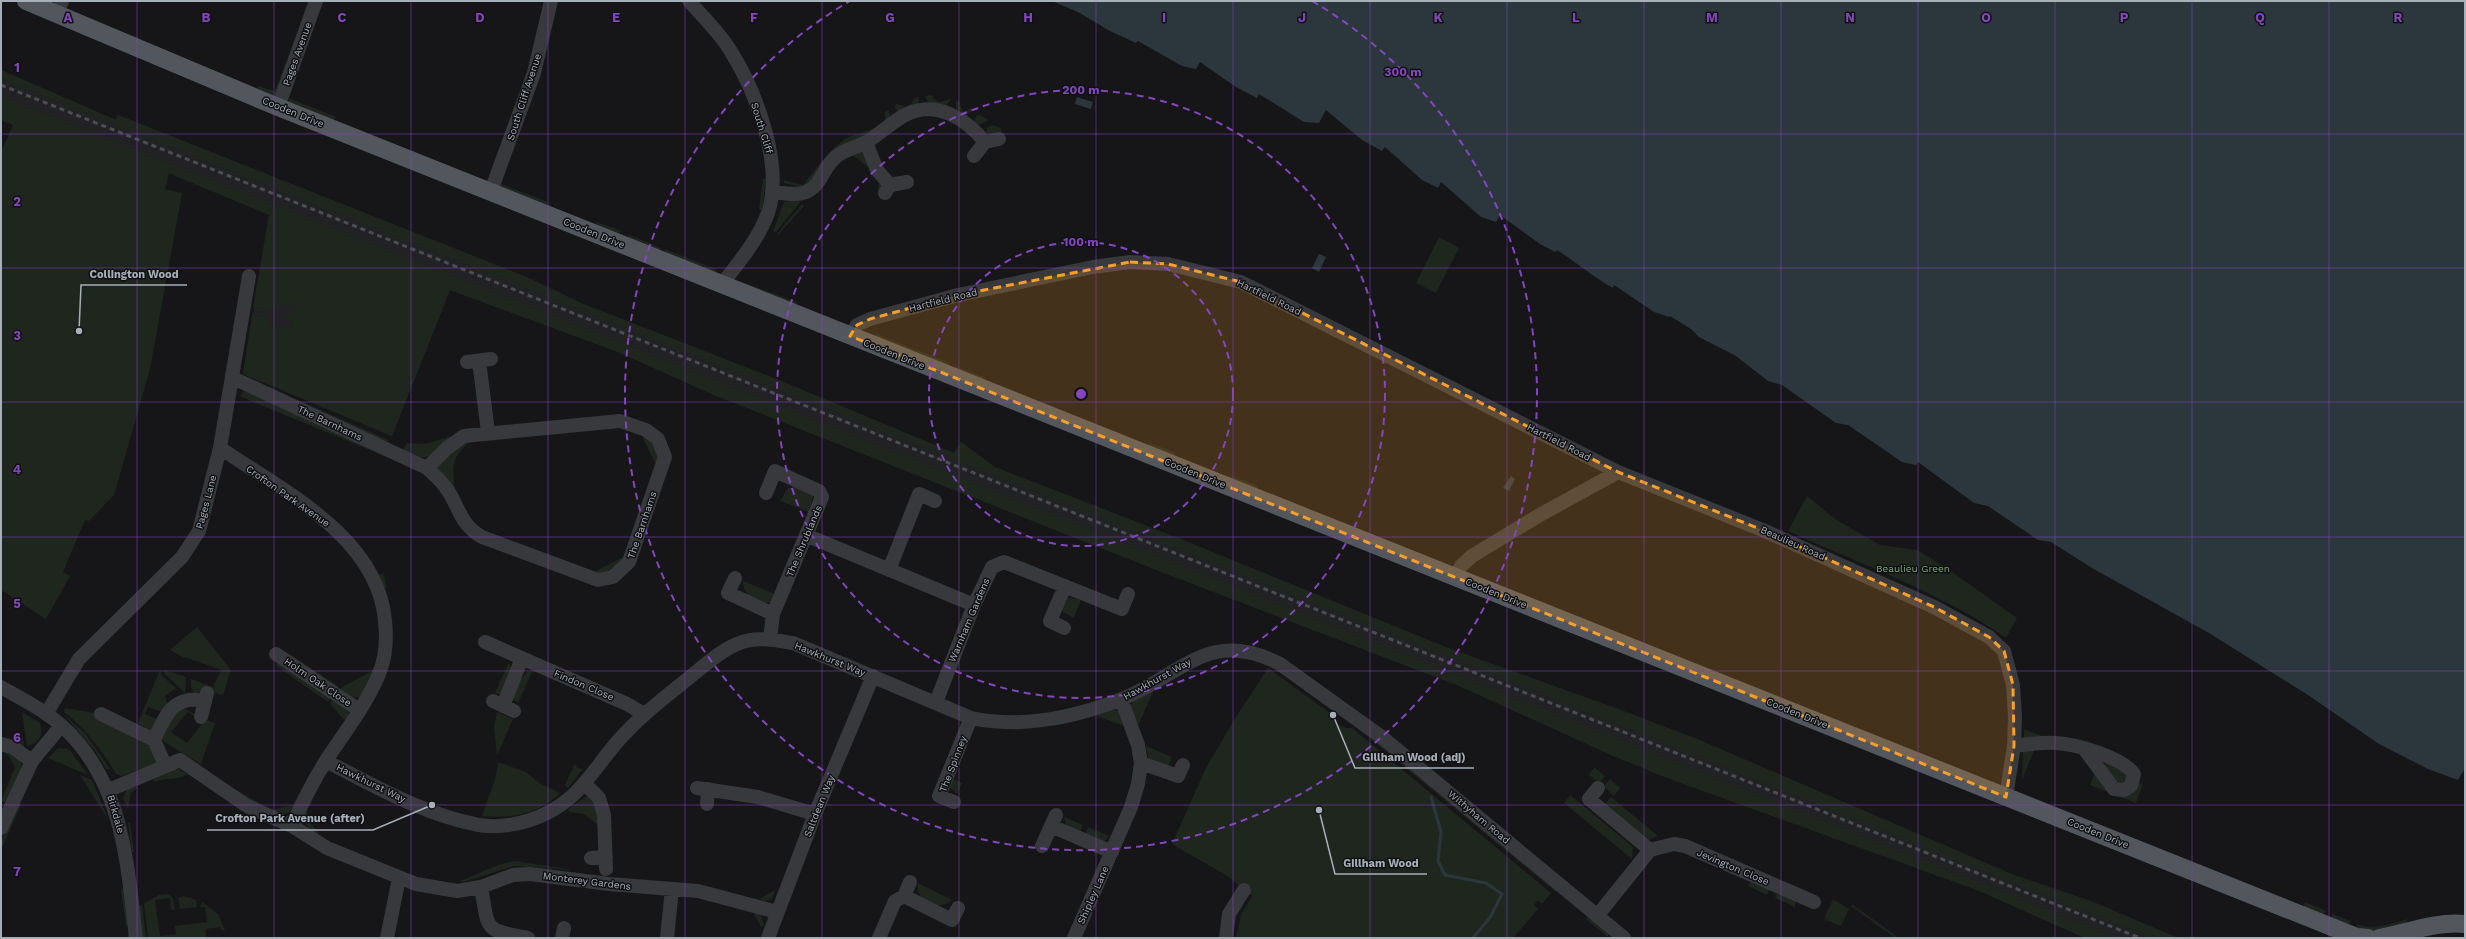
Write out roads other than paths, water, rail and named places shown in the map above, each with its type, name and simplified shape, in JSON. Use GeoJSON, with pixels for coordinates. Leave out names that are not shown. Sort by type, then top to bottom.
{"type":"FeatureCollection","features":[{"type":"Feature","properties":{"kind":"main road","name":"Cooden Drive"},"geometry":{"type":"LineString","coordinates":[[26,1],[59,8],[278,107],[2357,937],[2368,938]]}},
{"type":"Feature","properties":{"kind":"main road"},"geometry":{"type":"LineString","coordinates":[[2379,938],[2429,926],[2453,923],[2465,924]]}},
{"type":"Feature","properties":{"kind":"street","name":"Pages Avenue"},"geometry":{"type":"LineString","coordinates":[[278,107],[316,1]]}},
{"type":"Feature","properties":{"kind":"street","name":"South Cliff Avenue"},"geometry":{"type":"LineString","coordinates":[[491,191],[534,73],[552,1]]}},
{"type":"Feature","properties":{"kind":"street","name":"South Cliff"},"geometry":{"type":"LineString","coordinates":[[689,1],[716,31],[744,75],[765,130],[771,158],[772,192],[768,211],[761,230],[752,245],[722,284]]}},
{"type":"Feature","properties":{"kind":"street"},"geometry":{"type":"LineString","coordinates":[[772,192],[795,194],[805,192],[817,183],[831,162],[846,149],[866,142],[906,114],[918,110],[937,110],[954,115],[972,126],[985,142]]}},
{"type":"Feature","properties":{"kind":"street"},"geometry":{"type":"LineString","coordinates":[[974,156],[985,142],[999,139]]}},
{"type":"Feature","properties":{"kind":"street"},"geometry":{"type":"LineString","coordinates":[[866,142],[877,170],[887,189],[907,182]]}},
{"type":"Feature","properties":{"kind":"street","name":"Hartfield Road"},"geometry":{"type":"LineString","coordinates":[[850,336],[857,325],[870,319],[958,295],[1093,267],[1130,262],[1168,264],[1242,282],[1618,472]]}},
{"type":"Feature","properties":{"kind":"street","name":"Pages Lane"},"geometry":{"type":"LineString","coordinates":[[46,714],[79,659],[182,557],[199,531],[220,448],[233,378],[245,281]]}},
{"type":"Feature","properties":{"kind":"street"},"geometry":{"type":"LineString","coordinates":[[479,361],[488,432]]}},
{"type":"Feature","properties":{"kind":"street","name":"The Barnhams"},"geometry":{"type":"LineString","coordinates":[[233,378],[427,468],[446,487],[465,524],[470,530],[482,537],[598,580],[613,577],[629,562],[665,457],[663,447],[658,439],[646,430],[620,421],[488,432],[464,436],[447,448],[427,468]]}},
{"type":"Feature","properties":{"kind":"street","name":"Crofton Park Avenue"},"geometry":{"type":"LineString","coordinates":[[220,448],[312,511],[340,534],[372,572],[384,603],[387,644],[379,674],[359,710],[326,761],[292,826]]}},
{"type":"Feature","properties":{"kind":"street","name":"The Shrublands"},"geometry":{"type":"LineString","coordinates":[[766,494],[775,471],[819,491],[822,497],[808,536],[773,614],[770,639]]}},
{"type":"Feature","properties":{"kind":"street"},"geometry":{"type":"LineString","coordinates":[[1455,577],[1461,566],[1472,556],[1538,516],[1618,472]]}},
{"type":"Feature","properties":{"kind":"street","name":"Beaulieu Road"},"geometry":{"type":"LineString","coordinates":[[1618,472],[1672,492],[1794,543],[1934,607],[1989,637],[2004,651],[2010,670],[2015,717],[2014,746],[2006,796]]}},
{"type":"Feature","properties":{"kind":"street"},"geometry":{"type":"LineString","coordinates":[[889,570],[919,494],[935,501]]}},
{"type":"Feature","properties":{"kind":"street"},"geometry":{"type":"LineString","coordinates":[[808,536],[974,605]]}},
{"type":"Feature","properties":{"kind":"street","name":"Warnham Gardens"},"geometry":{"type":"LineString","coordinates":[[936,702],[974,605],[992,567],[1004,562],[1122,609],[1128,594]]}},
{"type":"Feature","properties":{"kind":"street"},"geometry":{"type":"LineString","coordinates":[[735,578],[728,593],[773,614]]}},
{"type":"Feature","properties":{"kind":"street"},"geometry":{"type":"LineString","coordinates":[[1064,628],[1050,621],[1065,586]]}},
{"type":"Feature","properties":{"kind":"street","name":"Hawkhurst Way"},"geometry":{"type":"LineString","coordinates":[[326,761],[383,791],[442,814],[480,825],[508,825],[534,819],[571,797],[618,740],[644,714],[710,661],[736,644],[770,639],[793,643],[971,718],[994,723],[1016,724],[1056,718],[1121,699],[1139,691],[1197,657],[1213,652],[1230,650],[1264,656],[1330,700]]}},
{"type":"Feature","properties":{"kind":"street","name":"Findon Close"},"geometry":{"type":"LineString","coordinates":[[485,642],[627,704],[644,714]]}},
{"type":"Feature","properties":{"kind":"street","name":"Holm Oak Close"},"geometry":{"type":"LineString","coordinates":[[276,654],[359,710]]}},
{"type":"Feature","properties":{"kind":"street"},"geometry":{"type":"LineString","coordinates":[[503,706],[522,658]]}},
{"type":"Feature","properties":{"kind":"street","name":"Saltdean Way"},"geometry":{"type":"LineString","coordinates":[[768,938],[776,912],[815,814],[873,676]]}},
{"type":"Feature","properties":{"kind":"street","name":"Birkdale"},"geometry":{"type":"LineString","coordinates":[[1,687],[46,714],[61,726],[89,754],[108,790],[118,818],[125,847],[136,938]]}},
{"type":"Feature","properties":{"kind":"street"},"geometry":{"type":"LineString","coordinates":[[154,740],[163,719],[183,700],[206,697],[201,717]]}},
{"type":"Feature","properties":{"kind":"street","name":"Shipley Lane"},"geometry":{"type":"LineString","coordinates":[[1074,938],[1112,852],[1134,796],[1141,763],[1138,745],[1121,699]]}},
{"type":"Feature","properties":{"kind":"street","name":"Withyham Road"},"geometry":{"type":"LineString","coordinates":[[1330,700],[1383,738],[1624,938]]}},
{"type":"Feature","properties":{"kind":"street"},"geometry":{"type":"LineString","coordinates":[[101,714],[154,740],[165,764],[108,790]]}},
{"type":"Feature","properties":{"kind":"street","name":"The Spinney"},"geometry":{"type":"LineString","coordinates":[[954,802],[939,796],[971,718]]}},
{"type":"Feature","properties":{"kind":"street"},"geometry":{"type":"LineString","coordinates":[[1,828],[32,761],[61,726]]}},
{"type":"Feature","properties":{"kind":"street"},"geometry":{"type":"LineString","coordinates":[[2014,746],[2057,743],[2085,750]]}},
{"type":"Feature","properties":{"kind":"street"},"geometry":{"type":"LineString","coordinates":[[1,744],[12,747],[32,761]]}},
{"type":"Feature","properties":{"kind":"street","name":"Monterey Gardens"},"geometry":{"type":"LineString","coordinates":[[165,764],[180,760],[247,806],[292,826],[331,850],[399,878],[443,890],[457,892],[481,887],[513,875],[530,874],[609,884],[672,889],[725,897],[776,912]]}},
{"type":"Feature","properties":{"kind":"street"},"geometry":{"type":"LineString","coordinates":[[1141,763],[1178,776],[1183,765]]}},
{"type":"Feature","properties":{"kind":"street"},"geometry":{"type":"LineString","coordinates":[[584,783],[599,798],[604,815],[606,863],[590,858]]}},
{"type":"Feature","properties":{"kind":"street"},"geometry":{"type":"LineString","coordinates":[[706,804],[702,788],[758,798],[815,814]]}},
{"type":"Feature","properties":{"kind":"street"},"geometry":{"type":"LineString","coordinates":[[1597,916],[1650,850],[1589,799],[1598,788]]}},
{"type":"Feature","properties":{"kind":"street"},"geometry":{"type":"LineString","coordinates":[[1042,846],[1053,820],[1112,852]]}},
{"type":"Feature","properties":{"kind":"street","name":"Jevington Close"},"geometry":{"type":"LineString","coordinates":[[1650,850],[1674,844],[1685,846],[1814,902]]}},
{"type":"Feature","properties":{"kind":"street"},"geometry":{"type":"LineString","coordinates":[[387,938],[399,878]]}},
{"type":"Feature","properties":{"kind":"street"},"geometry":{"type":"LineString","coordinates":[[879,938],[895,901],[904,896],[910,882]]}},
{"type":"Feature","properties":{"kind":"street"},"geometry":{"type":"LineString","coordinates":[[481,887],[487,923],[494,931],[528,938]]}},
{"type":"Feature","properties":{"kind":"street"},"geometry":{"type":"LineString","coordinates":[[667,938],[672,889]]}},
{"type":"Feature","properties":{"kind":"street"},"geometry":{"type":"LineString","coordinates":[[1226,938],[1229,914],[1244,890]]}},
{"type":"Feature","properties":{"kind":"street"},"geometry":{"type":"LineString","coordinates":[[904,896],[952,920],[958,908]]}},
{"type":"Feature","properties":{"kind":"waterway"},"geometry":{"type":"LineString","coordinates":[[1431,797],[1441,832],[1438,861],[1445,875],[1486,883],[1502,894],[1491,916],[1473,938]]}},
{"type":"Feature","properties":{"kind":"railway"},"geometry":{"type":"LineString","coordinates":[[1,85],[2140,938]]}},
{"type":"Feature","properties":{"kind":"place","name":"Collington Wood"},"geometry":{"type":"Point","coordinates":[79,331]}},
{"type":"Feature","properties":{"kind":"place","name":"Gillham Wood (adj)"},"geometry":{"type":"Point","coordinates":[1333,715]}},
{"type":"Feature","properties":{"kind":"place","name":"Crofton Park Avenue (after)"},"geometry":{"type":"Point","coordinates":[432,805]}},
{"type":"Feature","properties":{"kind":"place","name":"Gillham Wood"},"geometry":{"type":"Point","coordinates":[1319,810]}},
{"type":"Feature","properties":{"kind":"park label","name":"Beaulieu Green"},"geometry":{"type":"Point","coordinates":[1913,568]}}]}
